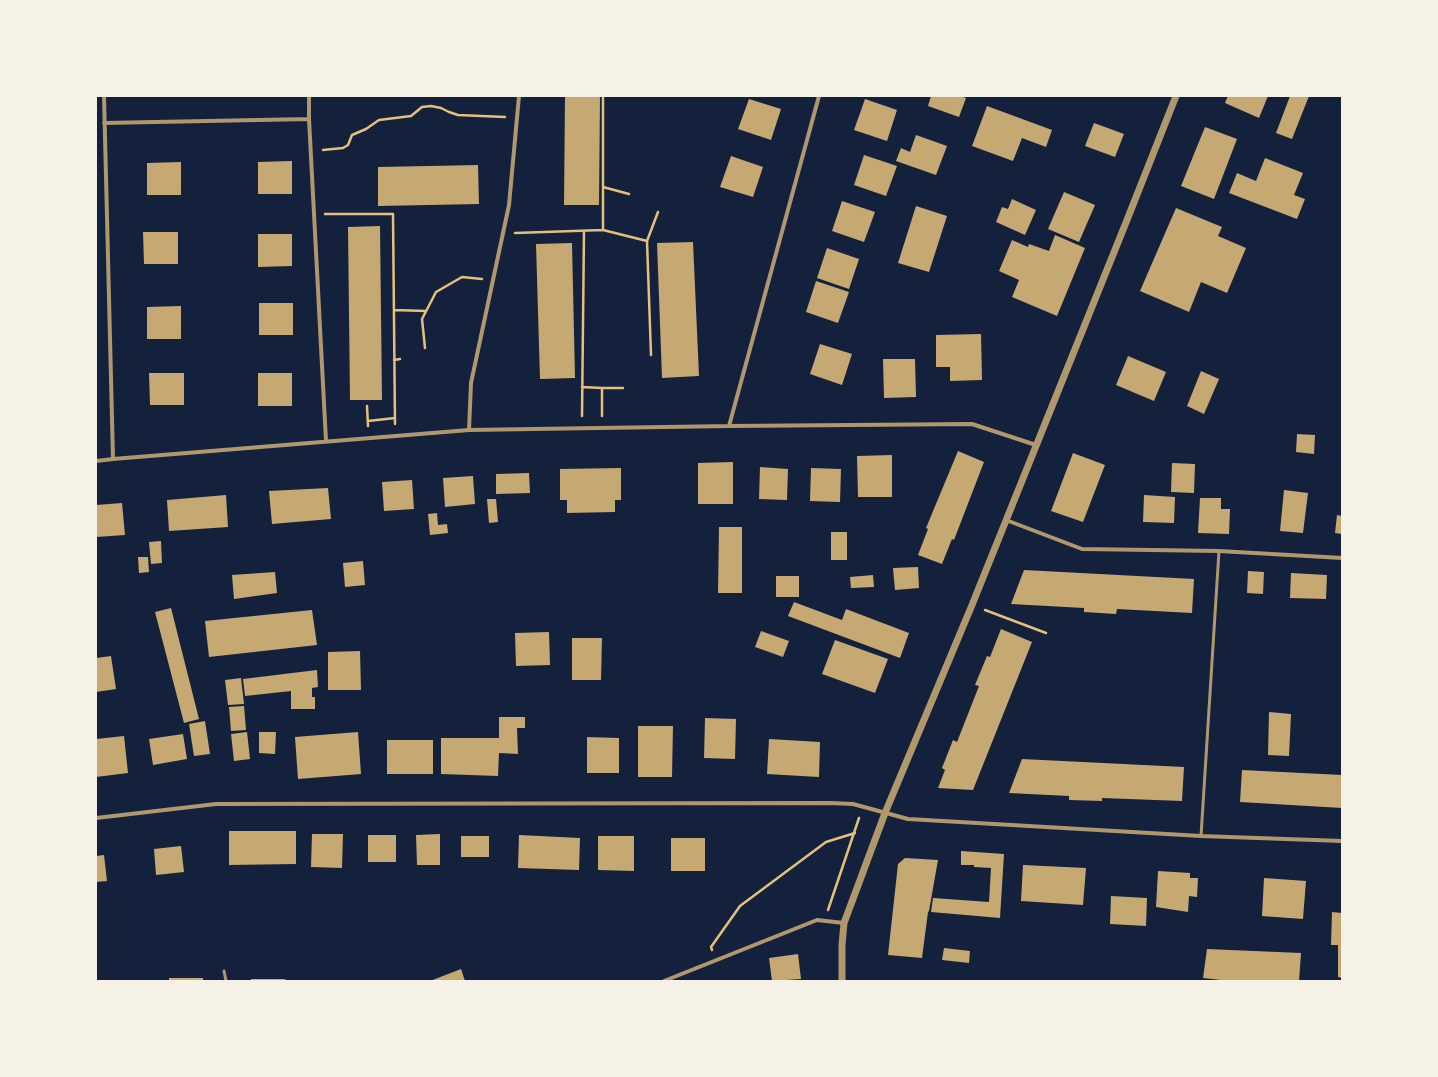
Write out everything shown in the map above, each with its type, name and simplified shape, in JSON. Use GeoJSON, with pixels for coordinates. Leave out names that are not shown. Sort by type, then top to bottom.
{"type":"FeatureCollection","features":[{"type":"Feature","properties":{"kind":"street"},"geometry":{"type":"LineString","coordinates":[[104,96],[113,459]]}},
{"type":"Feature","properties":{"kind":"street"},"geometry":{"type":"LineString","coordinates":[[309,96],[326,441]]}},
{"type":"Feature","properties":{"kind":"street"},"geometry":{"type":"LineString","coordinates":[[469,430],[471,383],[509,205],[519,96]]}},
{"type":"Feature","properties":{"kind":"street"},"geometry":{"type":"LineString","coordinates":[[729,426],[819,96]]}},
{"type":"Feature","properties":{"kind":"street"},"geometry":{"type":"LineString","coordinates":[[842,981],[842,945],[844,923],[885,813],[972,605],[1128,220],[1176,96]]}},
{"type":"Feature","properties":{"kind":"street"},"geometry":{"type":"LineString","coordinates":[[104,123],[309,119]]}},
{"type":"Feature","properties":{"kind":"street"},"geometry":{"type":"LineString","coordinates":[[96,461],[469,430],[582,428],[972,424],[1036,445]]}},
{"type":"Feature","properties":{"kind":"street"},"geometry":{"type":"LineString","coordinates":[[1006,520],[1082,549],[1219,551],[1342,558]]}},
{"type":"Feature","properties":{"kind":"street"},"geometry":{"type":"LineString","coordinates":[[96,818],[216,804],[830,803],[863,806],[908,819],[1202,836],[1342,841]]}},
{"type":"Feature","properties":{"kind":"street"},"geometry":{"type":"LineString","coordinates":[[664,981],[817,920],[844,923]]}},
{"type":"Feature","properties":{"kind":"lane"},"geometry":{"type":"LineString","coordinates":[[1202,836],[1219,551]]}},
{"type":"Feature","properties":{"kind":"lane"},"geometry":{"type":"LineString","coordinates":[[224,971],[226,981]]}},
{"type":"Feature","properties":{"kind":"path"},"geometry":{"type":"LineString","coordinates":[[603,96],[604,230]]}},
{"type":"Feature","properties":{"kind":"path"},"geometry":{"type":"LineString","coordinates":[[311,150],[343,148],[348,146],[352,135],[366,129],[379,120],[411,116],[422,107],[430,106],[441,108],[458,115],[502,116],[516,120]]}},
{"type":"Feature","properties":{"kind":"path"},"geometry":{"type":"LineString","coordinates":[[603,187],[629,194]]}},
{"type":"Feature","properties":{"kind":"path"},"geometry":{"type":"LineString","coordinates":[[651,355],[647,241],[658,212]]}},
{"type":"Feature","properties":{"kind":"path"},"geometry":{"type":"LineString","coordinates":[[314,214],[393,214],[395,436]]}},
{"type":"Feature","properties":{"kind":"path"},"geometry":{"type":"LineString","coordinates":[[582,428],[584,230]]}},
{"type":"Feature","properties":{"kind":"path"},"geometry":{"type":"LineString","coordinates":[[503,233],[604,230],[647,241]]}},
{"type":"Feature","properties":{"kind":"path"},"geometry":{"type":"LineString","coordinates":[[425,348],[422,319],[436,292],[462,277],[493,280]]}},
{"type":"Feature","properties":{"kind":"path"},"geometry":{"type":"LineString","coordinates":[[394,310],[426,311]]}},
{"type":"Feature","properties":{"kind":"path"},"geometry":{"type":"LineString","coordinates":[[394,360],[400,360]]}},
{"type":"Feature","properties":{"kind":"path"},"geometry":{"type":"LineString","coordinates":[[582,387],[623,388]]}},
{"type":"Feature","properties":{"kind":"path"},"geometry":{"type":"LineString","coordinates":[[602,388],[602,428]]}},
{"type":"Feature","properties":{"kind":"path"},"geometry":{"type":"LineString","coordinates":[[367,406],[367,413]]}},
{"type":"Feature","properties":{"kind":"path"},"geometry":{"type":"LineString","coordinates":[[368,420],[395,418]]}},
{"type":"Feature","properties":{"kind":"path"},"geometry":{"type":"LineString","coordinates":[[972,605],[1046,633]]}},
{"type":"Feature","properties":{"kind":"path"},"geometry":{"type":"LineString","coordinates":[[824,920],[863,806]]}},
{"type":"Feature","properties":{"kind":"path"},"geometry":{"type":"LineString","coordinates":[[716,960],[711,946],[740,906],[826,842],[855,833]]}},
{"type":"Feature","properties":{"kind":"building"},"geometry":{"type":"Polygon","coordinates":[[[565,96],[600,96],[599,205],[564,205],[565,96]]]}},
{"type":"Feature","properties":{"kind":"building"},"geometry":{"type":"Polygon","coordinates":[[[931,96],[961,96],[966,98],[959,117],[928,106],[931,96]]]}},
{"type":"Feature","properties":{"kind":"building"},"geometry":{"type":"Polygon","coordinates":[[[1228,96],[1268,96],[1259,118],[1225,103],[1228,96]]]}},
{"type":"Feature","properties":{"kind":"building"},"geometry":{"type":"Polygon","coordinates":[[[1290,96],[1309,96],[1292,139],[1276,133],[1290,96]]]}},
{"type":"Feature","properties":{"kind":"building"},"geometry":{"type":"Polygon","coordinates":[[[749,99],[781,109],[771,140],[738,129],[749,99]]]}},
{"type":"Feature","properties":{"kind":"building"},"geometry":{"type":"Polygon","coordinates":[[[865,99],[897,110],[887,141],[854,130],[865,99]]]}},
{"type":"Feature","properties":{"kind":"building"},"geometry":{"type":"Polygon","coordinates":[[[987,106],[1052,130],[1046,147],[1022,138],[1013,161],[972,146],[987,106]]]}},
{"type":"Feature","properties":{"kind":"building"},"geometry":{"type":"Polygon","coordinates":[[[1094,123],[1124,134],[1115,157],[1085,146],[1094,123]]]}},
{"type":"Feature","properties":{"kind":"building"},"geometry":{"type":"Polygon","coordinates":[[[1205,127],[1237,139],[1214,199],[1181,186],[1205,127]]]}},
{"type":"Feature","properties":{"kind":"building"},"geometry":{"type":"Polygon","coordinates":[[[916,135],[947,146],[936,175],[896,161],[901,148],[910,152],[916,135]]]}},
{"type":"Feature","properties":{"kind":"building"},"geometry":{"type":"Polygon","coordinates":[[[864,155],[897,166],[886,196],[854,185],[864,155]]]}},
{"type":"Feature","properties":{"kind":"building"},"geometry":{"type":"Polygon","coordinates":[[[731,156],[763,167],[753,197],[720,187],[731,156]]]}},
{"type":"Feature","properties":{"kind":"building"},"geometry":{"type":"Polygon","coordinates":[[[1265,158],[1303,173],[1294,195],[1305,199],[1297,219],[1229,193],[1237,173],[1256,181],[1265,158]]]}},
{"type":"Feature","properties":{"kind":"building"},"geometry":{"type":"Polygon","coordinates":[[[292,161],[292,194],[258,194],[258,162],[292,161]]]}},
{"type":"Feature","properties":{"kind":"building"},"geometry":{"type":"Polygon","coordinates":[[[181,162],[181,195],[147,195],[147,163],[181,162]]]}},
{"type":"Feature","properties":{"kind":"building"},"geometry":{"type":"Polygon","coordinates":[[[478,165],[479,204],[378,206],[378,167],[478,165]]]}},
{"type":"Feature","properties":{"kind":"building"},"geometry":{"type":"Polygon","coordinates":[[[1064,192],[1095,205],[1079,242],[1048,229],[1064,192]]]}},
{"type":"Feature","properties":{"kind":"building"},"geometry":{"type":"Polygon","coordinates":[[[1012,199],[1036,210],[1025,235],[996,222],[1002,207],[1008,209],[1012,199]]]}},
{"type":"Feature","properties":{"kind":"building"},"geometry":{"type":"Polygon","coordinates":[[[842,201],[875,212],[864,242],[832,231],[842,201]]]}},
{"type":"Feature","properties":{"kind":"building"},"geometry":{"type":"Polygon","coordinates":[[[916,206],[947,216],[929,272],[898,263],[916,206]]]}},
{"type":"Feature","properties":{"kind":"building"},"geometry":{"type":"Polygon","coordinates":[[[1176,208],[1222,227],[1218,236],[1246,248],[1227,293],[1201,282],[1189,312],[1140,291],[1176,208]]]}},
{"type":"Feature","properties":{"kind":"building"},"geometry":{"type":"Polygon","coordinates":[[[380,226],[382,400],[350,400],[348,227],[380,226]]]}},
{"type":"Feature","properties":{"kind":"building"},"geometry":{"type":"Polygon","coordinates":[[[143,232],[178,232],[178,264],[144,264],[143,232]]]}},
{"type":"Feature","properties":{"kind":"building"},"geometry":{"type":"Polygon","coordinates":[[[258,234],[292,234],[292,266],[258,267],[258,234]]]}},
{"type":"Feature","properties":{"kind":"building"},"geometry":{"type":"Polygon","coordinates":[[[1055,235],[1085,248],[1057,316],[1012,297],[1019,280],[999,271],[1012,240],[1028,247],[1029,244],[1049,251],[1055,235]]]}},
{"type":"Feature","properties":{"kind":"building"},"geometry":{"type":"Polygon","coordinates":[[[693,242],[699,376],[662,378],[657,243],[693,242]]]}},
{"type":"Feature","properties":{"kind":"building"},"geometry":{"type":"Polygon","coordinates":[[[572,243],[575,378],[540,379],[536,244],[572,243]]]}},
{"type":"Feature","properties":{"kind":"building"},"geometry":{"type":"Polygon","coordinates":[[[827,248],[859,259],[849,289],[817,278],[827,248]]]}},
{"type":"Feature","properties":{"kind":"building"},"geometry":{"type":"Polygon","coordinates":[[[816,281],[849,292],[838,323],[806,312],[816,281]]]}},
{"type":"Feature","properties":{"kind":"building"},"geometry":{"type":"Polygon","coordinates":[[[259,303],[293,303],[293,335],[259,335],[259,303]]]}},
{"type":"Feature","properties":{"kind":"building"},"geometry":{"type":"Polygon","coordinates":[[[181,306],[181,339],[147,339],[147,307],[181,306]]]}},
{"type":"Feature","properties":{"kind":"building"},"geometry":{"type":"Polygon","coordinates":[[[981,334],[982,380],[950,381],[950,367],[936,367],[936,335],[981,334]]]}},
{"type":"Feature","properties":{"kind":"building"},"geometry":{"type":"Polygon","coordinates":[[[820,344],[852,354],[842,385],[810,374],[820,344]]]}},
{"type":"Feature","properties":{"kind":"building"},"geometry":{"type":"Polygon","coordinates":[[[1128,356],[1166,372],[1154,401],[1116,385],[1128,356]]]}},
{"type":"Feature","properties":{"kind":"building"},"geometry":{"type":"Polygon","coordinates":[[[883,359],[915,359],[916,397],[884,398],[883,359]]]}},
{"type":"Feature","properties":{"kind":"building"},"geometry":{"type":"Polygon","coordinates":[[[1201,371],[1219,379],[1204,414],[1187,406],[1201,371]]]}},
{"type":"Feature","properties":{"kind":"building"},"geometry":{"type":"Polygon","coordinates":[[[149,373],[184,373],[184,405],[150,405],[149,373]]]}},
{"type":"Feature","properties":{"kind":"building"},"geometry":{"type":"Polygon","coordinates":[[[258,373],[292,373],[292,406],[258,406],[258,373]]]}},
{"type":"Feature","properties":{"kind":"building"},"geometry":{"type":"Polygon","coordinates":[[[1297,434],[1315,435],[1314,454],[1296,452],[1297,434]]]}},
{"type":"Feature","properties":{"kind":"building"},"geometry":{"type":"Polygon","coordinates":[[[958,451],[984,462],[954,540],[952,539],[942,564],[918,555],[928,529],[926,528],[958,451]]]}},
{"type":"Feature","properties":{"kind":"building"},"geometry":{"type":"Polygon","coordinates":[[[1073,453],[1105,465],[1083,522],[1051,511],[1073,453]]]}},
{"type":"Feature","properties":{"kind":"building"},"geometry":{"type":"Polygon","coordinates":[[[892,455],[892,497],[858,497],[857,456],[892,455]]]}},
{"type":"Feature","properties":{"kind":"building"},"geometry":{"type":"Polygon","coordinates":[[[733,462],[733,504],[698,504],[698,463],[733,462]]]}},
{"type":"Feature","properties":{"kind":"building"},"geometry":{"type":"Polygon","coordinates":[[[1172,463],[1195,464],[1194,493],[1171,492],[1172,463]]]}},
{"type":"Feature","properties":{"kind":"building"},"geometry":{"type":"Polygon","coordinates":[[[760,467],[788,469],[787,500],[759,499],[760,467]]]}},
{"type":"Feature","properties":{"kind":"building"},"geometry":{"type":"Polygon","coordinates":[[[621,468],[621,500],[615,500],[615,512],[567,513],[567,500],[560,500],[560,469],[621,468]]]}},
{"type":"Feature","properties":{"kind":"building"},"geometry":{"type":"Polygon","coordinates":[[[811,468],[841,469],[840,502],[810,501],[811,468]]]}},
{"type":"Feature","properties":{"kind":"building"},"geometry":{"type":"Polygon","coordinates":[[[529,473],[530,493],[496,494],[496,474],[529,473]]]}},
{"type":"Feature","properties":{"kind":"building"},"geometry":{"type":"Polygon","coordinates":[[[473,476],[475,504],[445,507],[443,478],[473,476]]]}},
{"type":"Feature","properties":{"kind":"building"},"geometry":{"type":"Polygon","coordinates":[[[412,480],[414,509],[384,511],[382,482],[412,480]]]}},
{"type":"Feature","properties":{"kind":"building"},"geometry":{"type":"Polygon","coordinates":[[[328,488],[331,519],[272,524],[269,491],[328,488]]]}},
{"type":"Feature","properties":{"kind":"building"},"geometry":{"type":"Polygon","coordinates":[[[1284,490],[1308,493],[1303,533],[1280,531],[1284,490]]]}},
{"type":"Feature","properties":{"kind":"building"},"geometry":{"type":"Polygon","coordinates":[[[226,495],[228,527],[169,531],[167,500],[226,495]]]}},
{"type":"Feature","properties":{"kind":"building"},"geometry":{"type":"Polygon","coordinates":[[[1144,495],[1175,497],[1174,523],[1143,522],[1144,495]]]}},
{"type":"Feature","properties":{"kind":"building"},"geometry":{"type":"Polygon","coordinates":[[[1200,498],[1221,498],[1221,509],[1230,509],[1229,534],[1198,533],[1200,498]]]}},
{"type":"Feature","properties":{"kind":"building"},"geometry":{"type":"Polygon","coordinates":[[[487,499],[496,499],[498,522],[489,523],[487,499]]]}},
{"type":"Feature","properties":{"kind":"building"},"geometry":{"type":"Polygon","coordinates":[[[122,503],[125,535],[96,537],[96,505],[122,503]]]}},
{"type":"Feature","properties":{"kind":"building"},"geometry":{"type":"Polygon","coordinates":[[[437,513],[438,525],[447,524],[448,533],[430,535],[428,514],[437,513]]]}},
{"type":"Feature","properties":{"kind":"building"},"geometry":{"type":"Polygon","coordinates":[[[1337,515],[1342,516],[1342,534],[1335,533],[1337,515]]]}},
{"type":"Feature","properties":{"kind":"building"},"geometry":{"type":"Polygon","coordinates":[[[719,527],[742,527],[742,593],[718,593],[719,527]]]}},
{"type":"Feature","properties":{"kind":"building"},"geometry":{"type":"Polygon","coordinates":[[[831,532],[847,532],[847,560],[831,560],[831,532]]]}},
{"type":"Feature","properties":{"kind":"building"},"geometry":{"type":"Polygon","coordinates":[[[161,541],[162,563],[151,564],[149,542],[161,541]]]}},
{"type":"Feature","properties":{"kind":"building"},"geometry":{"type":"Polygon","coordinates":[[[138,557],[148,557],[149,572],[139,573],[138,557]]]}},
{"type":"Feature","properties":{"kind":"building"},"geometry":{"type":"Polygon","coordinates":[[[363,561],[365,585],[345,587],[343,563],[363,561]]]}},
{"type":"Feature","properties":{"kind":"building"},"geometry":{"type":"Polygon","coordinates":[[[918,567],[919,588],[895,590],[893,568],[918,567]]]}},
{"type":"Feature","properties":{"kind":"building"},"geometry":{"type":"Polygon","coordinates":[[[1024,570],[1194,579],[1192,613],[1117,609],[1116,614],[1084,612],[1084,608],[1011,604],[1024,570]]]}},
{"type":"Feature","properties":{"kind":"building"},"geometry":{"type":"Polygon","coordinates":[[[1248,571],[1264,572],[1263,594],[1247,593],[1248,571]]]}},
{"type":"Feature","properties":{"kind":"building"},"geometry":{"type":"Polygon","coordinates":[[[275,572],[277,593],[234,599],[232,575],[275,572]]]}},
{"type":"Feature","properties":{"kind":"building"},"geometry":{"type":"Polygon","coordinates":[[[1291,573],[1327,575],[1326,599],[1290,598],[1291,573]]]}},
{"type":"Feature","properties":{"kind":"building"},"geometry":{"type":"Polygon","coordinates":[[[873,575],[874,587],[851,588],[850,577],[873,575]]]}},
{"type":"Feature","properties":{"kind":"building"},"geometry":{"type":"Polygon","coordinates":[[[776,576],[799,576],[799,597],[776,597],[776,576]]]}},
{"type":"Feature","properties":{"kind":"building"},"geometry":{"type":"Polygon","coordinates":[[[794,602],[842,620],[846,609],[909,633],[900,658],[788,616],[794,602]]]}},
{"type":"Feature","properties":{"kind":"building"},"geometry":{"type":"Polygon","coordinates":[[[171,608],[199,719],[184,723],[155,612],[171,608]]]}},
{"type":"Feature","properties":{"kind":"building"},"geometry":{"type":"Polygon","coordinates":[[[312,610],[317,645],[209,657],[205,621],[312,610]]]}},
{"type":"Feature","properties":{"kind":"building"},"geometry":{"type":"Polygon","coordinates":[[[1001,629],[1032,642],[973,790],[938,788],[945,770],[942,768],[953,740],[957,742],[979,686],[975,685],[987,656],[990,657],[1001,629]]]}},
{"type":"Feature","properties":{"kind":"building"},"geometry":{"type":"Polygon","coordinates":[[[761,631],[789,641],[783,657],[755,647],[761,631]]]}},
{"type":"Feature","properties":{"kind":"building"},"geometry":{"type":"Polygon","coordinates":[[[549,632],[550,665],[516,666],[515,633],[549,632]]]}},
{"type":"Feature","properties":{"kind":"building"},"geometry":{"type":"Polygon","coordinates":[[[572,638],[602,638],[601,680],[572,680],[572,638]]]}},
{"type":"Feature","properties":{"kind":"building"},"geometry":{"type":"Polygon","coordinates":[[[835,640],[888,659],[875,693],[822,674],[835,640]]]}},
{"type":"Feature","properties":{"kind":"building"},"geometry":{"type":"Polygon","coordinates":[[[360,651],[361,690],[328,690],[328,652],[360,651]]]}},
{"type":"Feature","properties":{"kind":"building"},"geometry":{"type":"Polygon","coordinates":[[[111,656],[116,689],[96,692],[96,658],[111,656]]]}},
{"type":"Feature","properties":{"kind":"building"},"geometry":{"type":"Polygon","coordinates":[[[317,670],[318,687],[312,688],[312,697],[315,697],[315,709],[291,709],[291,691],[245,696],[243,679],[317,670]]]}},
{"type":"Feature","properties":{"kind":"building"},"geometry":{"type":"Polygon","coordinates":[[[241,678],[244,704],[228,705],[225,680],[241,678]]]}},
{"type":"Feature","properties":{"kind":"building"},"geometry":{"type":"Polygon","coordinates":[[[244,706],[246,730],[231,731],[229,707],[244,706]]]}},
{"type":"Feature","properties":{"kind":"building"},"geometry":{"type":"Polygon","coordinates":[[[1269,712],[1291,714],[1289,756],[1268,755],[1269,712]]]}},
{"type":"Feature","properties":{"kind":"building"},"geometry":{"type":"Polygon","coordinates":[[[499,717],[525,717],[525,728],[517,728],[518,754],[499,753],[498,776],[441,774],[441,738],[499,738],[499,717]]]}},
{"type":"Feature","properties":{"kind":"building"},"geometry":{"type":"Polygon","coordinates":[[[705,718],[736,719],[735,759],[704,758],[705,718]]]}},
{"type":"Feature","properties":{"kind":"building"},"geometry":{"type":"Polygon","coordinates":[[[205,721],[210,754],[194,756],[189,724],[205,721]]]}},
{"type":"Feature","properties":{"kind":"building"},"geometry":{"type":"Polygon","coordinates":[[[638,726],[673,726],[672,777],[638,777],[638,726]]]}},
{"type":"Feature","properties":{"kind":"building"},"geometry":{"type":"Polygon","coordinates":[[[247,732],[250,759],[234,761],[231,734],[247,732]]]}},
{"type":"Feature","properties":{"kind":"building"},"geometry":{"type":"Polygon","coordinates":[[[259,732],[276,732],[275,754],[259,753],[259,732]]]}},
{"type":"Feature","properties":{"kind":"building"},"geometry":{"type":"Polygon","coordinates":[[[358,732],[361,774],[298,779],[295,737],[358,732]]]}},
{"type":"Feature","properties":{"kind":"building"},"geometry":{"type":"Polygon","coordinates":[[[183,734],[187,759],[153,765],[149,739],[183,734]]]}},
{"type":"Feature","properties":{"kind":"building"},"geometry":{"type":"Polygon","coordinates":[[[124,736],[128,773],[96,777],[96,739],[124,736]]]}},
{"type":"Feature","properties":{"kind":"building"},"geometry":{"type":"Polygon","coordinates":[[[587,737],[619,738],[619,773],[587,773],[587,737]]]}},
{"type":"Feature","properties":{"kind":"building"},"geometry":{"type":"Polygon","coordinates":[[[769,739],[820,742],[819,777],[767,774],[769,739]]]}},
{"type":"Feature","properties":{"kind":"building"},"geometry":{"type":"Polygon","coordinates":[[[387,740],[433,740],[433,774],[387,774],[387,740]]]}},
{"type":"Feature","properties":{"kind":"building"},"geometry":{"type":"Polygon","coordinates":[[[1022,759],[1184,767],[1182,801],[1102,798],[1102,801],[1069,800],[1069,796],[1009,793],[1022,759]]]}},
{"type":"Feature","properties":{"kind":"building"},"geometry":{"type":"Polygon","coordinates":[[[1242,770],[1342,775],[1342,808],[1240,802],[1242,770]]]}},
{"type":"Feature","properties":{"kind":"building"},"geometry":{"type":"Polygon","coordinates":[[[229,831],[296,831],[296,864],[229,865],[229,831]]]}},
{"type":"Feature","properties":{"kind":"building"},"geometry":{"type":"Polygon","coordinates":[[[312,834],[343,834],[342,868],[311,867],[312,834]]]}},
{"type":"Feature","properties":{"kind":"building"},"geometry":{"type":"Polygon","coordinates":[[[440,834],[440,865],[417,865],[416,835],[440,834]]]}},
{"type":"Feature","properties":{"kind":"building"},"geometry":{"type":"Polygon","coordinates":[[[368,835],[396,835],[396,862],[368,862],[368,835]]]}},
{"type":"Feature","properties":{"kind":"building"},"geometry":{"type":"Polygon","coordinates":[[[519,835],[580,838],[579,870],[518,868],[519,835]]]}},
{"type":"Feature","properties":{"kind":"building"},"geometry":{"type":"Polygon","coordinates":[[[461,836],[489,836],[489,857],[461,857],[461,836]]]}},
{"type":"Feature","properties":{"kind":"building"},"geometry":{"type":"Polygon","coordinates":[[[598,836],[634,836],[634,871],[598,870],[598,836]]]}},
{"type":"Feature","properties":{"kind":"building"},"geometry":{"type":"Polygon","coordinates":[[[671,838],[705,838],[705,871],[671,871],[671,838]]]}},
{"type":"Feature","properties":{"kind":"building"},"geometry":{"type":"Polygon","coordinates":[[[181,846],[184,872],[156,875],[154,849],[181,846]]]}},
{"type":"Feature","properties":{"kind":"building"},"geometry":{"type":"Polygon","coordinates":[[[961,851],[1004,854],[1000,918],[931,912],[933,898],[989,902],[991,868],[974,867],[974,865],[961,865],[961,851]]]}},
{"type":"Feature","properties":{"kind":"building"},"geometry":{"type":"Polygon","coordinates":[[[104,855],[107,881],[96,882],[96,856],[104,855]]]}},
{"type":"Feature","properties":{"kind":"building"},"geometry":{"type":"Polygon","coordinates":[[[905,858],[938,860],[928,912],[922,958],[888,955],[898,864],[905,858]]]}},
{"type":"Feature","properties":{"kind":"building"},"geometry":{"type":"Polygon","coordinates":[[[1023,865],[1086,868],[1083,905],[1021,901],[1023,865]]]}},
{"type":"Feature","properties":{"kind":"building"},"geometry":{"type":"Polygon","coordinates":[[[1158,871],[1190,873],[1190,878],[1198,878],[1197,897],[1189,896],[1188,912],[1156,907],[1158,871]]]}},
{"type":"Feature","properties":{"kind":"building"},"geometry":{"type":"Polygon","coordinates":[[[1264,878],[1306,881],[1303,919],[1262,916],[1264,878]]]}},
{"type":"Feature","properties":{"kind":"building"},"geometry":{"type":"Polygon","coordinates":[[[1111,896],[1147,898],[1146,926],[1110,924],[1111,896]]]}},
{"type":"Feature","properties":{"kind":"building"},"geometry":{"type":"Polygon","coordinates":[[[1332,912],[1342,913],[1342,978],[1338,977],[1338,945],[1331,945],[1332,912]]]}},
{"type":"Feature","properties":{"kind":"building"},"geometry":{"type":"Polygon","coordinates":[[[944,948],[970,951],[969,963],[942,960],[944,948]]]}},
{"type":"Feature","properties":{"kind":"building"},"geometry":{"type":"Polygon","coordinates":[[[1207,949],[1301,953],[1299,981],[1230,981],[1203,978],[1207,949]]]}},
{"type":"Feature","properties":{"kind":"building"},"geometry":{"type":"Polygon","coordinates":[[[798,954],[801,979],[772,981],[769,958],[798,954]]]}},
{"type":"Feature","properties":{"kind":"building"},"geometry":{"type":"Polygon","coordinates":[[[461,969],[465,981],[430,981],[461,969]]]}},
{"type":"Feature","properties":{"kind":"building"},"geometry":{"type":"Polygon","coordinates":[[[169,978],[203,978],[203,981],[169,981],[169,978]]]}},
{"type":"Feature","properties":{"kind":"building"},"geometry":{"type":"Polygon","coordinates":[[[251,979],[285,979],[286,981],[251,981],[251,979]]]}}]}
